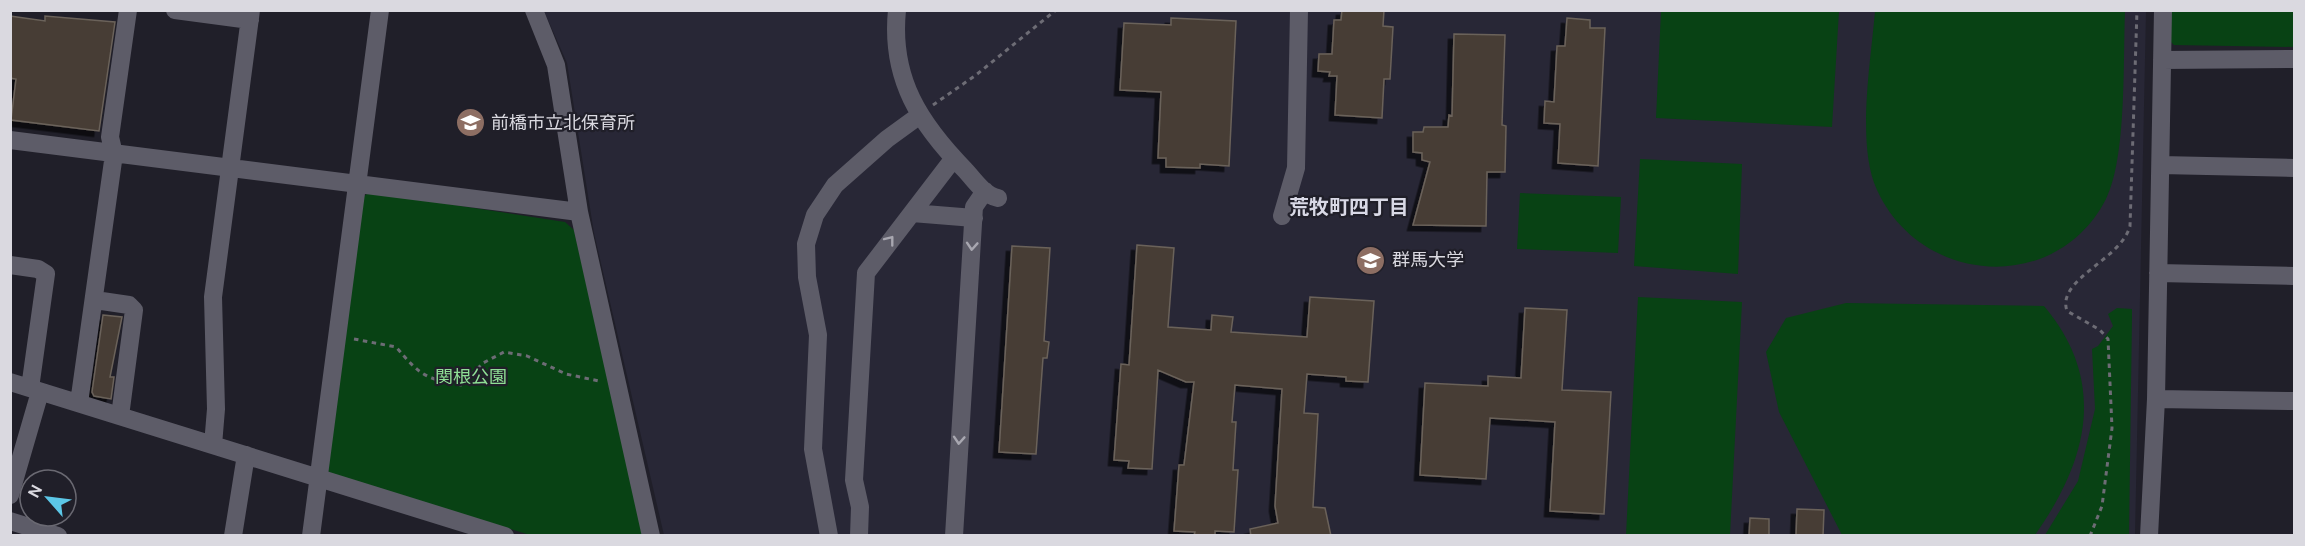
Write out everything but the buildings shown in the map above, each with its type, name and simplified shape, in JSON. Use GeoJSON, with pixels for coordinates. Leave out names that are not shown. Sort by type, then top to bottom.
{"type":"FeatureCollection","features":[{"type":"Feature","properties":{"kind":"street"},"geometry":{"type":"LineString","coordinates":[[79,403],[96,300],[114,154],[110,137],[128,10]]}},
{"type":"Feature","properties":{"kind":"street"},"geometry":{"type":"LineString","coordinates":[[175,10],[250,15],[213,297],[216,409],[213,445]]}},
{"type":"Feature","properties":{"kind":"street"},"geometry":{"type":"LineString","coordinates":[[311,536],[380,10]]}},
{"type":"Feature","properties":{"kind":"street"},"geometry":{"type":"LineString","coordinates":[[534,10],[556,65],[579,212],[651,536]]}},
{"type":"Feature","properties":{"kind":"street"},"geometry":{"type":"LineString","coordinates":[[897,10],[895,44],[903,78],[920,115],[954,159],[991,194],[978,199],[974,218],[954,536]]}},
{"type":"Feature","properties":{"kind":"street"},"geometry":{"type":"LineString","coordinates":[[1282,216],[1296,168],[1299,10]]}},
{"type":"Feature","properties":{"kind":"street"},"geometry":{"type":"LineString","coordinates":[[2149,536],[2156,399],[2163,10]]}},
{"type":"Feature","properties":{"kind":"street"},"geometry":{"type":"LineString","coordinates":[[2162,60],[2295,59]]}},
{"type":"Feature","properties":{"kind":"street"},"geometry":{"type":"LineString","coordinates":[[829,536],[813,449],[818,335],[807,277],[806,244],[815,215],[836,185],[887,139],[920,115]]}},
{"type":"Feature","properties":{"kind":"street"},"geometry":{"type":"LineString","coordinates":[[10,140],[579,212]]}},
{"type":"Feature","properties":{"kind":"street"},"geometry":{"type":"LineString","coordinates":[[859,536],[860,507],[854,480],[864,291],[869,267],[954,159]]}},
{"type":"Feature","properties":{"kind":"street"},"geometry":{"type":"LineString","coordinates":[[2161,165],[2295,168]]}},
{"type":"Feature","properties":{"kind":"street"},"geometry":{"type":"LineString","coordinates":[[912,213],[974,218]]}},
{"type":"Feature","properties":{"kind":"street"},"geometry":{"type":"LineString","coordinates":[[10,265],[38,269],[46,274],[35,390],[10,495]]}},
{"type":"Feature","properties":{"kind":"street"},"geometry":{"type":"LineString","coordinates":[[2158,273],[2295,276]]}},
{"type":"Feature","properties":{"kind":"street"},"geometry":{"type":"LineString","coordinates":[[96,300],[129,305],[134,310],[120,416]]}},
{"type":"Feature","properties":{"kind":"street"},"geometry":{"type":"LineString","coordinates":[[10,382],[319,478],[463,529],[506,536]]}},
{"type":"Feature","properties":{"kind":"street"},"geometry":{"type":"LineString","coordinates":[[2156,399],[2295,401]]}},
{"type":"Feature","properties":{"kind":"street"},"geometry":{"type":"LineString","coordinates":[[233,536],[246,455]]}},
{"type":"Feature","properties":{"kind":"street"},"geometry":{"type":"LineString","coordinates":[[10,521],[58,536]]}},
{"type":"Feature","properties":{"kind":"path"},"geometry":{"type":"LineString","coordinates":[[920,115],[976,75],[1056,10]]}},
{"type":"Feature","properties":{"kind":"path"},"geometry":{"type":"LineString","coordinates":[[2090,536],[2102,506],[2112,428],[2108,339],[2100,330],[2067,311],[2065,306],[2072,284],[2098,266],[2128,234],[2130,226],[2137,10]]}},
{"type":"Feature","properties":{"kind":"path"},"geometry":{"type":"LineString","coordinates":[[337,336],[396,346],[417,372],[439,381],[462,385],[483,363],[504,352],[527,356],[566,374],[617,384]]}},
{"type":"Feature","properties":{"kind":"shaded area","name":"群馬大学"},"geometry":{"type":"Polygon","coordinates":[[[544,11],[2146,11],[2135,535],[664,535],[594,233],[567,63],[544,11]]]}},
{"type":"Feature","properties":{"kind":"green space"},"geometry":{"type":"Polygon","coordinates":[[[1661,11],[1839,11],[1832,127],[1656,118],[1661,11]]]}},
{"type":"Feature","properties":{"kind":"green space"},"geometry":{"type":"Polygon","coordinates":[[[1875,11],[2125,11],[2123,108],[2118,159],[2106,199],[2084,230],[2056,252],[2024,264],[1990,266],[1956,260],[1924,245],[1897,222],[1877,190],[1867,150],[1868,78],[1875,11]]]}},
{"type":"Feature","properties":{"kind":"green space"},"geometry":{"type":"Polygon","coordinates":[[[2168,11],[2294,11],[2294,47],[2174,45],[2167,38],[2168,11]]]}},
{"type":"Feature","properties":{"kind":"green space"},"geometry":{"type":"Polygon","coordinates":[[[1640,159],[1742,164],[1738,274],[1634,266],[1640,159]]]}},
{"type":"Feature","properties":{"kind":"green space","name":"関根公園"},"geometry":{"type":"Polygon","coordinates":[[[370,192],[565,222],[574,230],[644,535],[530,535],[331,475],[326,468],[361,198],[370,192]]]}},
{"type":"Feature","properties":{"kind":"green space"},"geometry":{"type":"Polygon","coordinates":[[[1520,193],[1621,197],[1618,253],[1517,249],[1520,193]]]}},
{"type":"Feature","properties":{"kind":"green space"},"geometry":{"type":"Polygon","coordinates":[[[1638,297],[1742,302],[1730,535],[1626,535],[1638,297]]]}},
{"type":"Feature","properties":{"kind":"green space"},"geometry":{"type":"Polygon","coordinates":[[[1846,303],[2044,306],[2064,335],[2077,363],[2083,392],[2083,421],[2078,450],[2068,478],[2035,535],[1842,535],[1779,412],[1766,352],[1786,318],[1846,303]]]}},
{"type":"Feature","properties":{"kind":"green space"},"geometry":{"type":"Polygon","coordinates":[[[2117,308],[2132,309],[2129,535],[2045,535],[2078,481],[2095,409],[2092,349],[2098,346],[2113,326],[2108,314],[2117,308]]]}},
{"type":"Feature","properties":{"kind":"place","name":"前橋市立北保育所"},"geometry":{"type":"Point","coordinates":[470,123]}},
{"type":"Feature","properties":{"kind":"place","name":"群馬大学"},"geometry":{"type":"Point","coordinates":[1371,260]}},
{"type":"Feature","properties":{"kind":"district","name":"荒牧町四丁目"},"geometry":{"type":"Point","coordinates":[1349,207]}}]}
